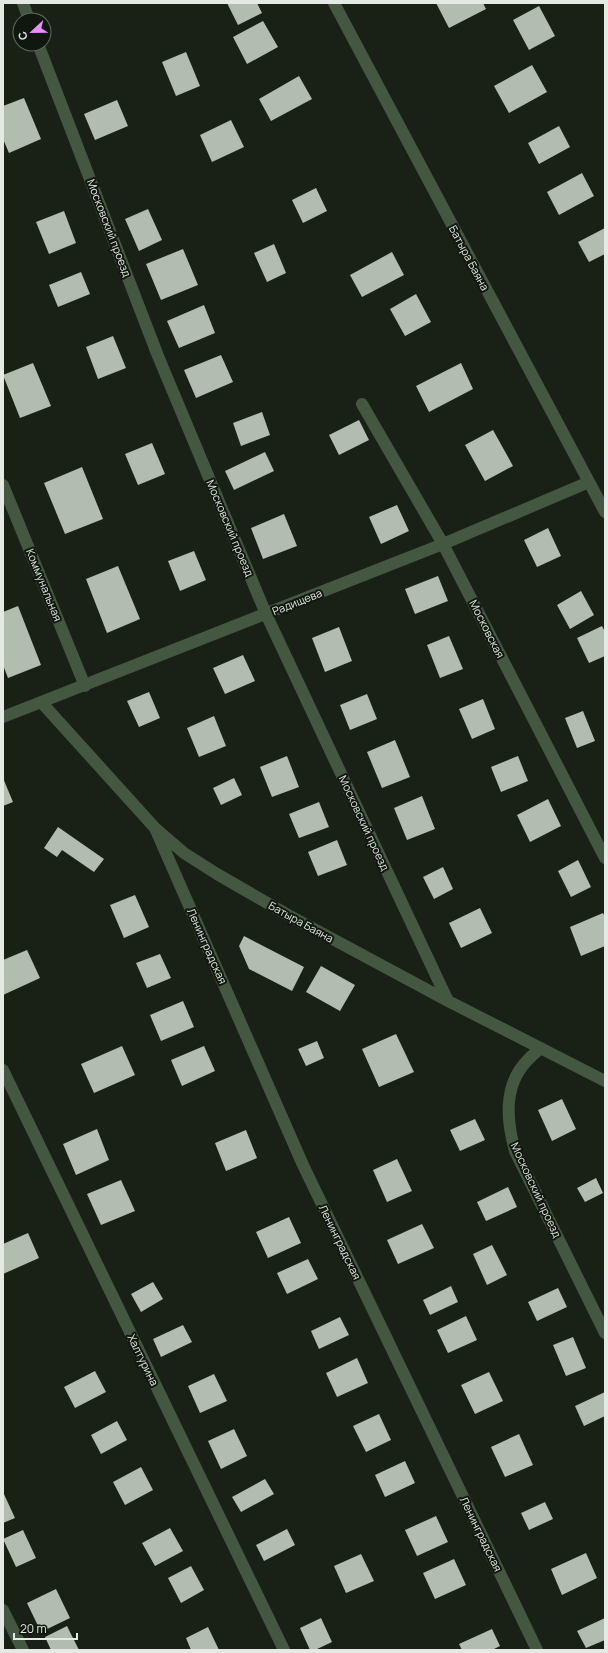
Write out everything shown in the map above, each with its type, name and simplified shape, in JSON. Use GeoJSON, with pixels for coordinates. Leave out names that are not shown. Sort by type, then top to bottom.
{"type":"FeatureCollection","features":[{"type":"Feature","properties":{"kind":"street","name":"Батыра Баяна"},"geometry":{"type":"LineString","coordinates":[[334,3],[605,512]]}},
{"type":"Feature","properties":{"kind":"street","name":"Московский проезд"},"geometry":{"type":"LineString","coordinates":[[41,52],[158,356],[266,614],[448,1002]]}},
{"type":"Feature","properties":{"kind":"street","name":"Московская"},"geometry":{"type":"LineString","coordinates":[[362,404],[443,544],[605,858]]}},
{"type":"Feature","properties":{"kind":"street","name":"Радищева"},"geometry":{"type":"LineString","coordinates":[[3,718],[443,544],[589,482]]}},
{"type":"Feature","properties":{"kind":"street","name":"Коммунальная"},"geometry":{"type":"LineString","coordinates":[[3,485],[85,686]]}},
{"type":"Feature","properties":{"kind":"street","name":"Батыра Баяна"},"geometry":{"type":"LineString","coordinates":[[42,703],[155,828],[184,853],[216,874],[288,915],[448,1002],[605,1081]]}},
{"type":"Feature","properties":{"kind":"street","name":"Ленинградская"},"geometry":{"type":"LineString","coordinates":[[155,828],[303,1165],[537,1650]]}},
{"type":"Feature","properties":{"kind":"street","name":"Московский проезд"},"geometry":{"type":"LineString","coordinates":[[541,1048],[524,1063],[514,1082],[508,1109],[509,1130],[515,1152],[605,1333]]}},
{"type":"Feature","properties":{"kind":"street","name":"Халтурина"},"geometry":{"type":"LineString","coordinates":[[3,1070],[284,1650]]}},
{"type":"Feature","properties":{"kind":"street"},"geometry":{"type":"LineString","coordinates":[[3,1610],[23,1650]]}},
{"type":"Feature","properties":{"kind":"building"},"geometry":{"type":"Polygon","coordinates":[[[227,3],[257,3],[262,13],[238,25],[227,3]]]}},
{"type":"Feature","properties":{"kind":"building"},"geometry":{"type":"Polygon","coordinates":[[[436,3],[483,3],[486,9],[449,28],[436,3]]]}},
{"type":"Feature","properties":{"kind":"building"},"geometry":{"type":"Polygon","coordinates":[[[539,6],[555,36],[529,50],[513,20],[539,6]]]}},
{"type":"Feature","properties":{"kind":"building"},"geometry":{"type":"Polygon","coordinates":[[[263,21],[278,47],[247,64],[233,37],[263,21]]]}},
{"type":"Feature","properties":{"kind":"building"},"geometry":{"type":"Polygon","coordinates":[[[186,52],[200,86],[176,96],[162,62],[186,52]]]}},
{"type":"Feature","properties":{"kind":"building"},"geometry":{"type":"Polygon","coordinates":[[[532,65],[547,92],[509,113],[494,86],[532,65]]]}},
{"type":"Feature","properties":{"kind":"building"},"geometry":{"type":"Polygon","coordinates":[[[299,76],[312,99],[271,121],[259,99],[299,76]]]}},
{"type":"Feature","properties":{"kind":"building"},"geometry":{"type":"Polygon","coordinates":[[[24,98],[41,139],[9,153],[3,139],[3,106],[24,98]]]}},
{"type":"Feature","properties":{"kind":"building"},"geometry":{"type":"Polygon","coordinates":[[[117,100],[128,126],[95,140],[84,114],[117,100]]]}},
{"type":"Feature","properties":{"kind":"building"},"geometry":{"type":"Polygon","coordinates":[[[231,120],[244,147],[212,162],[200,135],[231,120]]]}},
{"type":"Feature","properties":{"kind":"building"},"geometry":{"type":"Polygon","coordinates":[[[559,126],[570,147],[539,164],[528,143],[559,126]]]}},
{"type":"Feature","properties":{"kind":"building"},"geometry":{"type":"Polygon","coordinates":[[[582,173],[594,196],[559,215],[547,192],[582,173]]]}},
{"type":"Feature","properties":{"kind":"building"},"geometry":{"type":"Polygon","coordinates":[[[316,188],[327,211],[303,223],[292,200],[316,188]]]}},
{"type":"Feature","properties":{"kind":"building"},"geometry":{"type":"Polygon","coordinates":[[[148,209],[162,240],[139,251],[125,219],[148,209]]]}},
{"type":"Feature","properties":{"kind":"building"},"geometry":{"type":"Polygon","coordinates":[[[64,211],[76,243],[49,254],[36,222],[64,211]]]}},
{"type":"Feature","properties":{"kind":"building"},"geometry":{"type":"Polygon","coordinates":[[[605,228],[605,254],[589,262],[578,242],[605,228]]]}},
{"type":"Feature","properties":{"kind":"building"},"geometry":{"type":"Polygon","coordinates":[[[274,244],[286,273],[267,282],[254,253],[274,244]]]}},
{"type":"Feature","properties":{"kind":"building"},"geometry":{"type":"Polygon","coordinates":[[[183,249],[198,285],[161,300],[146,264],[183,249]]]}},
{"type":"Feature","properties":{"kind":"building"},"geometry":{"type":"Polygon","coordinates":[[[392,252],[404,275],[362,297],[350,275],[392,252]]]}},
{"type":"Feature","properties":{"kind":"building"},"geometry":{"type":"Polygon","coordinates":[[[81,272],[90,294],[58,307],[49,285],[81,272]]]}},
{"type":"Feature","properties":{"kind":"building"},"geometry":{"type":"Polygon","coordinates":[[[416,294],[431,322],[405,336],[390,309],[416,294]]]}},
{"type":"Feature","properties":{"kind":"building"},"geometry":{"type":"Polygon","coordinates":[[[204,305],[215,333],[179,348],[167,321],[204,305]]]}},
{"type":"Feature","properties":{"kind":"building"},"geometry":{"type":"Polygon","coordinates":[[[113,336],[126,368],[98,379],[86,347],[113,336]]]}},
{"type":"Feature","properties":{"kind":"building"},"geometry":{"type":"Polygon","coordinates":[[[221,355],[233,382],[196,398],[184,370],[221,355]]]}},
{"type":"Feature","properties":{"kind":"building"},"geometry":{"type":"Polygon","coordinates":[[[33,363],[51,406],[20,418],[3,375],[33,363]]]}},
{"type":"Feature","properties":{"kind":"building"},"geometry":{"type":"Polygon","coordinates":[[[461,363],[473,389],[429,412],[416,386],[461,363]]]}},
{"type":"Feature","properties":{"kind":"building"},"geometry":{"type":"Polygon","coordinates":[[[262,412],[270,435],[241,446],[233,423],[262,412]]]}},
{"type":"Feature","properties":{"kind":"building"},"geometry":{"type":"Polygon","coordinates":[[[359,420],[369,440],[339,455],[329,435],[359,420]]]}},
{"type":"Feature","properties":{"kind":"building"},"geometry":{"type":"Polygon","coordinates":[[[493,430],[513,466],[485,481],[465,445],[493,430]]]}},
{"type":"Feature","properties":{"kind":"building"},"geometry":{"type":"Polygon","coordinates":[[[152,443],[165,474],[138,485],[125,454],[152,443]]]}},
{"type":"Feature","properties":{"kind":"building"},"geometry":{"type":"Polygon","coordinates":[[[265,452],[274,471],[234,490],[225,471],[265,452]]]}},
{"type":"Feature","properties":{"kind":"building"},"geometry":{"type":"Polygon","coordinates":[[[82,467],[103,519],[65,534],[44,483],[82,467]]]}},
{"type":"Feature","properties":{"kind":"building"},"geometry":{"type":"Polygon","coordinates":[[[397,505],[409,531],[381,544],[369,517],[397,505]]]}},
{"type":"Feature","properties":{"kind":"building"},"geometry":{"type":"Polygon","coordinates":[[[284,514],[297,546],[263,559],[251,528],[284,514]]]}},
{"type":"Feature","properties":{"kind":"building"},"geometry":{"type":"Polygon","coordinates":[[[548,528],[561,556],[537,567],[524,540],[548,528]]]}},
{"type":"Feature","properties":{"kind":"building"},"geometry":{"type":"Polygon","coordinates":[[[194,551],[206,580],[180,591],[168,561],[194,551]]]}},
{"type":"Feature","properties":{"kind":"building"},"geometry":{"type":"Polygon","coordinates":[[[118,566],[140,619],[107,633],[86,579],[118,566]]]}},
{"type":"Feature","properties":{"kind":"building"},"geometry":{"type":"Polygon","coordinates":[[[438,576],[448,601],[415,614],[405,589],[438,576]]]}},
{"type":"Feature","properties":{"kind":"building"},"geometry":{"type":"Polygon","coordinates":[[[581,591],[594,615],[570,629],[557,605],[581,591]]]}},
{"type":"Feature","properties":{"kind":"building"},"geometry":{"type":"Polygon","coordinates":[[[18,606],[41,665],[8,678],[3,665],[3,612],[18,606]]]}},
{"type":"Feature","properties":{"kind":"building"},"geometry":{"type":"Polygon","coordinates":[[[602,626],[605,632],[605,656],[589,663],[577,638],[602,626]]]}},
{"type":"Feature","properties":{"kind":"building"},"geometry":{"type":"Polygon","coordinates":[[[339,627],[352,661],[325,672],[312,638],[339,627]]]}},
{"type":"Feature","properties":{"kind":"building"},"geometry":{"type":"Polygon","coordinates":[[[449,636],[463,669],[440,678],[427,645],[449,636]]]}},
{"type":"Feature","properties":{"kind":"building"},"geometry":{"type":"Polygon","coordinates":[[[243,655],[255,681],[225,694],[213,668],[243,655]]]}},
{"type":"Feature","properties":{"kind":"building"},"geometry":{"type":"Polygon","coordinates":[[[149,692],[160,718],[139,727],[127,701],[149,692]]]}},
{"type":"Feature","properties":{"kind":"building"},"geometry":{"type":"Polygon","coordinates":[[[367,694],[377,719],[350,730],[340,705],[367,694]]]}},
{"type":"Feature","properties":{"kind":"building"},"geometry":{"type":"Polygon","coordinates":[[[483,699],[495,729],[472,739],[459,709],[483,699]]]}},
{"type":"Feature","properties":{"kind":"building"},"geometry":{"type":"Polygon","coordinates":[[[583,711],[595,741],[577,748],[565,718],[583,711]]]}},
{"type":"Feature","properties":{"kind":"building"},"geometry":{"type":"Polygon","coordinates":[[[214,716],[226,746],[199,757],[187,728],[214,716]]]}},
{"type":"Feature","properties":{"kind":"building"},"geometry":{"type":"Polygon","coordinates":[[[395,740],[410,777],[382,788],[367,752],[395,740]]]}},
{"type":"Feature","properties":{"kind":"building"},"geometry":{"type":"Polygon","coordinates":[[[287,756],[299,787],[272,797],[260,767],[287,756]]]}},
{"type":"Feature","properties":{"kind":"building"},"geometry":{"type":"Polygon","coordinates":[[[518,756],[528,781],[501,792],[491,767],[518,756]]]}},
{"type":"Feature","properties":{"kind":"building"},"geometry":{"type":"Polygon","coordinates":[[[3,778],[13,802],[3,806],[3,778]]]}},
{"type":"Feature","properties":{"kind":"building"},"geometry":{"type":"Polygon","coordinates":[[[234,778],[242,795],[221,805],[213,788],[234,778]]]}},
{"type":"Feature","properties":{"kind":"building"},"geometry":{"type":"Polygon","coordinates":[[[422,796],[435,829],[407,840],[394,808],[422,796]]]}},
{"type":"Feature","properties":{"kind":"building"},"geometry":{"type":"Polygon","coordinates":[[[548,799],[561,826],[530,842],[517,815],[548,799]]]}},
{"type":"Feature","properties":{"kind":"building"},"geometry":{"type":"Polygon","coordinates":[[[319,802],[329,827],[299,838],[289,814],[319,802]]]}},
{"type":"Feature","properties":{"kind":"building"},"geometry":{"type":"Polygon","coordinates":[[[58,827],[104,859],[94,872],[62,850],[57,857],[44,848],[58,827]]]}},
{"type":"Feature","properties":{"kind":"building"},"geometry":{"type":"Polygon","coordinates":[[[337,840],[347,865],[318,876],[308,852],[337,840]]]}},
{"type":"Feature","properties":{"kind":"building"},"geometry":{"type":"Polygon","coordinates":[[[578,860],[591,887],[571,897],[558,871],[578,860]]]}},
{"type":"Feature","properties":{"kind":"building"},"geometry":{"type":"Polygon","coordinates":[[[443,867],[453,889],[434,899],[423,877],[443,867]]]}},
{"type":"Feature","properties":{"kind":"building"},"geometry":{"type":"Polygon","coordinates":[[[135,895],[149,927],[124,938],[110,905],[135,895]]]}},
{"type":"Feature","properties":{"kind":"building"},"geometry":{"type":"Polygon","coordinates":[[[480,908],[492,933],[461,948],[449,923],[480,908]]]}},
{"type":"Feature","properties":{"kind":"building"},"geometry":{"type":"Polygon","coordinates":[[[603,913],[605,917],[605,946],[581,956],[570,927],[603,913]]]}},
{"type":"Feature","properties":{"kind":"building"},"geometry":{"type":"Polygon","coordinates":[[[244,936],[304,967],[292,991],[249,969],[239,946],[244,936]]]}},
{"type":"Feature","properties":{"kind":"building"},"geometry":{"type":"Polygon","coordinates":[[[27,950],[40,978],[3,995],[3,960],[27,950]]]}},
{"type":"Feature","properties":{"kind":"building"},"geometry":{"type":"Polygon","coordinates":[[[160,954],[171,978],[147,988],[136,963],[160,954]]]}},
{"type":"Feature","properties":{"kind":"building"},"geometry":{"type":"Polygon","coordinates":[[[321,966],[355,985],[340,1011],[306,992],[321,966]]]}},
{"type":"Feature","properties":{"kind":"building"},"geometry":{"type":"Polygon","coordinates":[[[183,1001],[194,1027],[161,1041],[150,1015],[183,1001]]]}},
{"type":"Feature","properties":{"kind":"building"},"geometry":{"type":"Polygon","coordinates":[[[396,1034],[414,1072],[379,1087],[362,1049],[396,1034]]]}},
{"type":"Feature","properties":{"kind":"building"},"geometry":{"type":"Polygon","coordinates":[[[317,1041],[324,1058],[306,1066],[298,1049],[317,1041]]]}},
{"type":"Feature","properties":{"kind":"building"},"geometry":{"type":"Polygon","coordinates":[[[122,1046],[135,1075],[94,1093],[81,1064],[122,1046]]]}},
{"type":"Feature","properties":{"kind":"building"},"geometry":{"type":"Polygon","coordinates":[[[204,1046],[215,1071],[182,1086],[171,1060],[204,1046]]]}},
{"type":"Feature","properties":{"kind":"building"},"geometry":{"type":"Polygon","coordinates":[[[562,1099],[576,1129],[552,1141],[538,1110],[562,1099]]]}},
{"type":"Feature","properties":{"kind":"building"},"geometry":{"type":"Polygon","coordinates":[[[475,1119],[485,1140],[460,1151],[450,1130],[475,1119]]]}},
{"type":"Feature","properties":{"kind":"building"},"geometry":{"type":"Polygon","coordinates":[[[97,1129],[109,1160],[76,1175],[63,1144],[97,1129]]]}},
{"type":"Feature","properties":{"kind":"building"},"geometry":{"type":"Polygon","coordinates":[[[246,1130],[257,1158],[226,1171],[215,1143],[246,1130]]]}},
{"type":"Feature","properties":{"kind":"building"},"geometry":{"type":"Polygon","coordinates":[[[397,1159],[412,1191],[387,1202],[373,1170],[397,1159]]]}},
{"type":"Feature","properties":{"kind":"building"},"geometry":{"type":"Polygon","coordinates":[[[596,1178],[603,1193],[585,1202],[577,1188],[596,1178]]]}},
{"type":"Feature","properties":{"kind":"building"},"geometry":{"type":"Polygon","coordinates":[[[121,1180],[135,1211],[101,1225],[87,1194],[121,1180]]]}},
{"type":"Feature","properties":{"kind":"building"},"geometry":{"type":"Polygon","coordinates":[[[508,1187],[517,1207],[486,1221],[477,1202],[508,1187]]]}},
{"type":"Feature","properties":{"kind":"building"},"geometry":{"type":"Polygon","coordinates":[[[289,1217],[301,1243],[268,1258],[256,1232],[289,1217]]]}},
{"type":"Feature","properties":{"kind":"building"},"geometry":{"type":"Polygon","coordinates":[[[422,1224],[434,1248],[398,1264],[387,1240],[422,1224]]]}},
{"type":"Feature","properties":{"kind":"building"},"geometry":{"type":"Polygon","coordinates":[[[28,1233],[39,1258],[3,1274],[3,1244],[28,1233]]]}},
{"type":"Feature","properties":{"kind":"building"},"geometry":{"type":"Polygon","coordinates":[[[492,1245],[507,1275],[487,1285],[473,1254],[492,1245]]]}},
{"type":"Feature","properties":{"kind":"building"},"geometry":{"type":"Polygon","coordinates":[[[308,1259],[318,1279],[287,1294],[277,1273],[308,1259]]]}},
{"type":"Feature","properties":{"kind":"building"},"geometry":{"type":"Polygon","coordinates":[[[153,1282],[163,1299],[141,1312],[131,1294],[153,1282]]]}},
{"type":"Feature","properties":{"kind":"building"},"geometry":{"type":"Polygon","coordinates":[[[451,1286],[458,1302],[430,1315],[423,1300],[451,1286]]]}},
{"type":"Feature","properties":{"kind":"building"},"geometry":{"type":"Polygon","coordinates":[[[558,1288],[567,1307],[537,1321],[528,1302],[558,1288]]]}},
{"type":"Feature","properties":{"kind":"building"},"geometry":{"type":"Polygon","coordinates":[[[466,1316],[477,1340],[448,1353],[437,1330],[466,1316]]]}},
{"type":"Feature","properties":{"kind":"building"},"geometry":{"type":"Polygon","coordinates":[[[340,1317],[349,1335],[319,1349],[311,1331],[340,1317]]]}},
{"type":"Feature","properties":{"kind":"building"},"geometry":{"type":"Polygon","coordinates":[[[183,1325],[192,1342],[161,1357],[153,1339],[183,1325]]]}},
{"type":"Feature","properties":{"kind":"building"},"geometry":{"type":"Polygon","coordinates":[[[573,1337],[586,1368],[566,1376],[553,1345],[573,1337]]]}},
{"type":"Feature","properties":{"kind":"building"},"geometry":{"type":"Polygon","coordinates":[[[357,1358],[368,1383],[337,1397],[326,1373],[357,1358]]]}},
{"type":"Feature","properties":{"kind":"building"},"geometry":{"type":"Polygon","coordinates":[[[95,1371],[106,1392],[75,1408],[64,1387],[95,1371]]]}},
{"type":"Feature","properties":{"kind":"building"},"geometry":{"type":"Polygon","coordinates":[[[489,1372],[503,1401],[475,1414],[461,1385],[489,1372]]]}},
{"type":"Feature","properties":{"kind":"building"},"geometry":{"type":"Polygon","coordinates":[[[214,1374],[227,1401],[200,1413],[188,1386],[214,1374]]]}},
{"type":"Feature","properties":{"kind":"building"},"geometry":{"type":"Polygon","coordinates":[[[605,1392],[605,1416],[584,1426],[575,1406],[605,1392]]]}},
{"type":"Feature","properties":{"kind":"building"},"geometry":{"type":"Polygon","coordinates":[[[379,1414],[391,1440],[366,1452],[353,1426],[379,1414]]]}},
{"type":"Feature","properties":{"kind":"building"},"geometry":{"type":"Polygon","coordinates":[[[117,1421],[127,1440],[101,1454],[91,1435],[117,1421]]]}},
{"type":"Feature","properties":{"kind":"building"},"geometry":{"type":"Polygon","coordinates":[[[234,1429],[247,1456],[221,1469],[208,1441],[234,1429]]]}},
{"type":"Feature","properties":{"kind":"building"},"geometry":{"type":"Polygon","coordinates":[[[519,1434],[533,1465],[505,1477],[491,1447],[519,1434]]]}},
{"type":"Feature","properties":{"kind":"building"},"geometry":{"type":"Polygon","coordinates":[[[405,1461],[415,1483],[385,1497],[375,1475],[405,1461]]]}},
{"type":"Feature","properties":{"kind":"building"},"geometry":{"type":"Polygon","coordinates":[[[141,1467],[153,1490],[125,1505],[113,1482],[141,1467]]]}},
{"type":"Feature","properties":{"kind":"building"},"geometry":{"type":"Polygon","coordinates":[[[265,1479],[274,1494],[241,1512],[232,1497],[265,1479]]]}},
{"type":"Feature","properties":{"kind":"building"},"geometry":{"type":"Polygon","coordinates":[[[3,1492],[15,1518],[3,1523],[3,1492]]]}},
{"type":"Feature","properties":{"kind":"building"},"geometry":{"type":"Polygon","coordinates":[[[545,1502],[553,1519],[529,1530],[521,1513],[545,1502]]]}},
{"type":"Feature","properties":{"kind":"building"},"geometry":{"type":"Polygon","coordinates":[[[436,1516],[448,1542],[417,1556],[405,1530],[436,1516]]]}},
{"type":"Feature","properties":{"kind":"building"},"geometry":{"type":"Polygon","coordinates":[[[170,1528],[183,1551],[155,1566],[142,1543],[170,1528]]]}},
{"type":"Feature","properties":{"kind":"building"},"geometry":{"type":"Polygon","coordinates":[[[287,1529],[295,1545],[264,1561],[256,1545],[287,1529]]]}},
{"type":"Feature","properties":{"kind":"building"},"geometry":{"type":"Polygon","coordinates":[[[23,1530],[36,1558],[16,1567],[3,1539],[23,1530]]]}},
{"type":"Feature","properties":{"kind":"building"},"geometry":{"type":"Polygon","coordinates":[[[586,1553],[597,1578],[562,1595],[551,1569],[586,1553]]]}},
{"type":"Feature","properties":{"kind":"building"},"geometry":{"type":"Polygon","coordinates":[[[361,1554],[374,1581],[346,1593],[334,1566],[361,1554]]]}},
{"type":"Feature","properties":{"kind":"building"},"geometry":{"type":"Polygon","coordinates":[[[454,1559],[466,1585],[435,1599],[423,1573],[454,1559]]]}},
{"type":"Feature","properties":{"kind":"building"},"geometry":{"type":"Polygon","coordinates":[[[191,1566],[204,1590],[181,1603],[168,1578],[191,1566]]]}},
{"type":"Feature","properties":{"kind":"building"},"geometry":{"type":"Polygon","coordinates":[[[56,1589],[70,1618],[41,1632],[27,1603],[56,1589]]]}},
{"type":"Feature","properties":{"kind":"building"},"geometry":{"type":"Polygon","coordinates":[[[321,1618],[332,1642],[315,1650],[310,1650],[300,1628],[321,1618]]]}},
{"type":"Feature","properties":{"kind":"building"},"geometry":{"type":"Polygon","coordinates":[[[605,1618],[605,1640],[586,1648],[577,1631],[605,1618]]]}},
{"type":"Feature","properties":{"kind":"building"},"geometry":{"type":"Polygon","coordinates":[[[67,1626],[79,1650],[51,1650],[45,1637],[67,1626]]]}},
{"type":"Feature","properties":{"kind":"building"},"geometry":{"type":"Polygon","coordinates":[[[208,1627],[219,1650],[191,1650],[186,1638],[208,1627]]]}},
{"type":"Feature","properties":{"kind":"building"},"geometry":{"type":"Polygon","coordinates":[[[492,1629],[500,1646],[492,1650],[462,1650],[459,1644],[492,1629]]]}}]}
